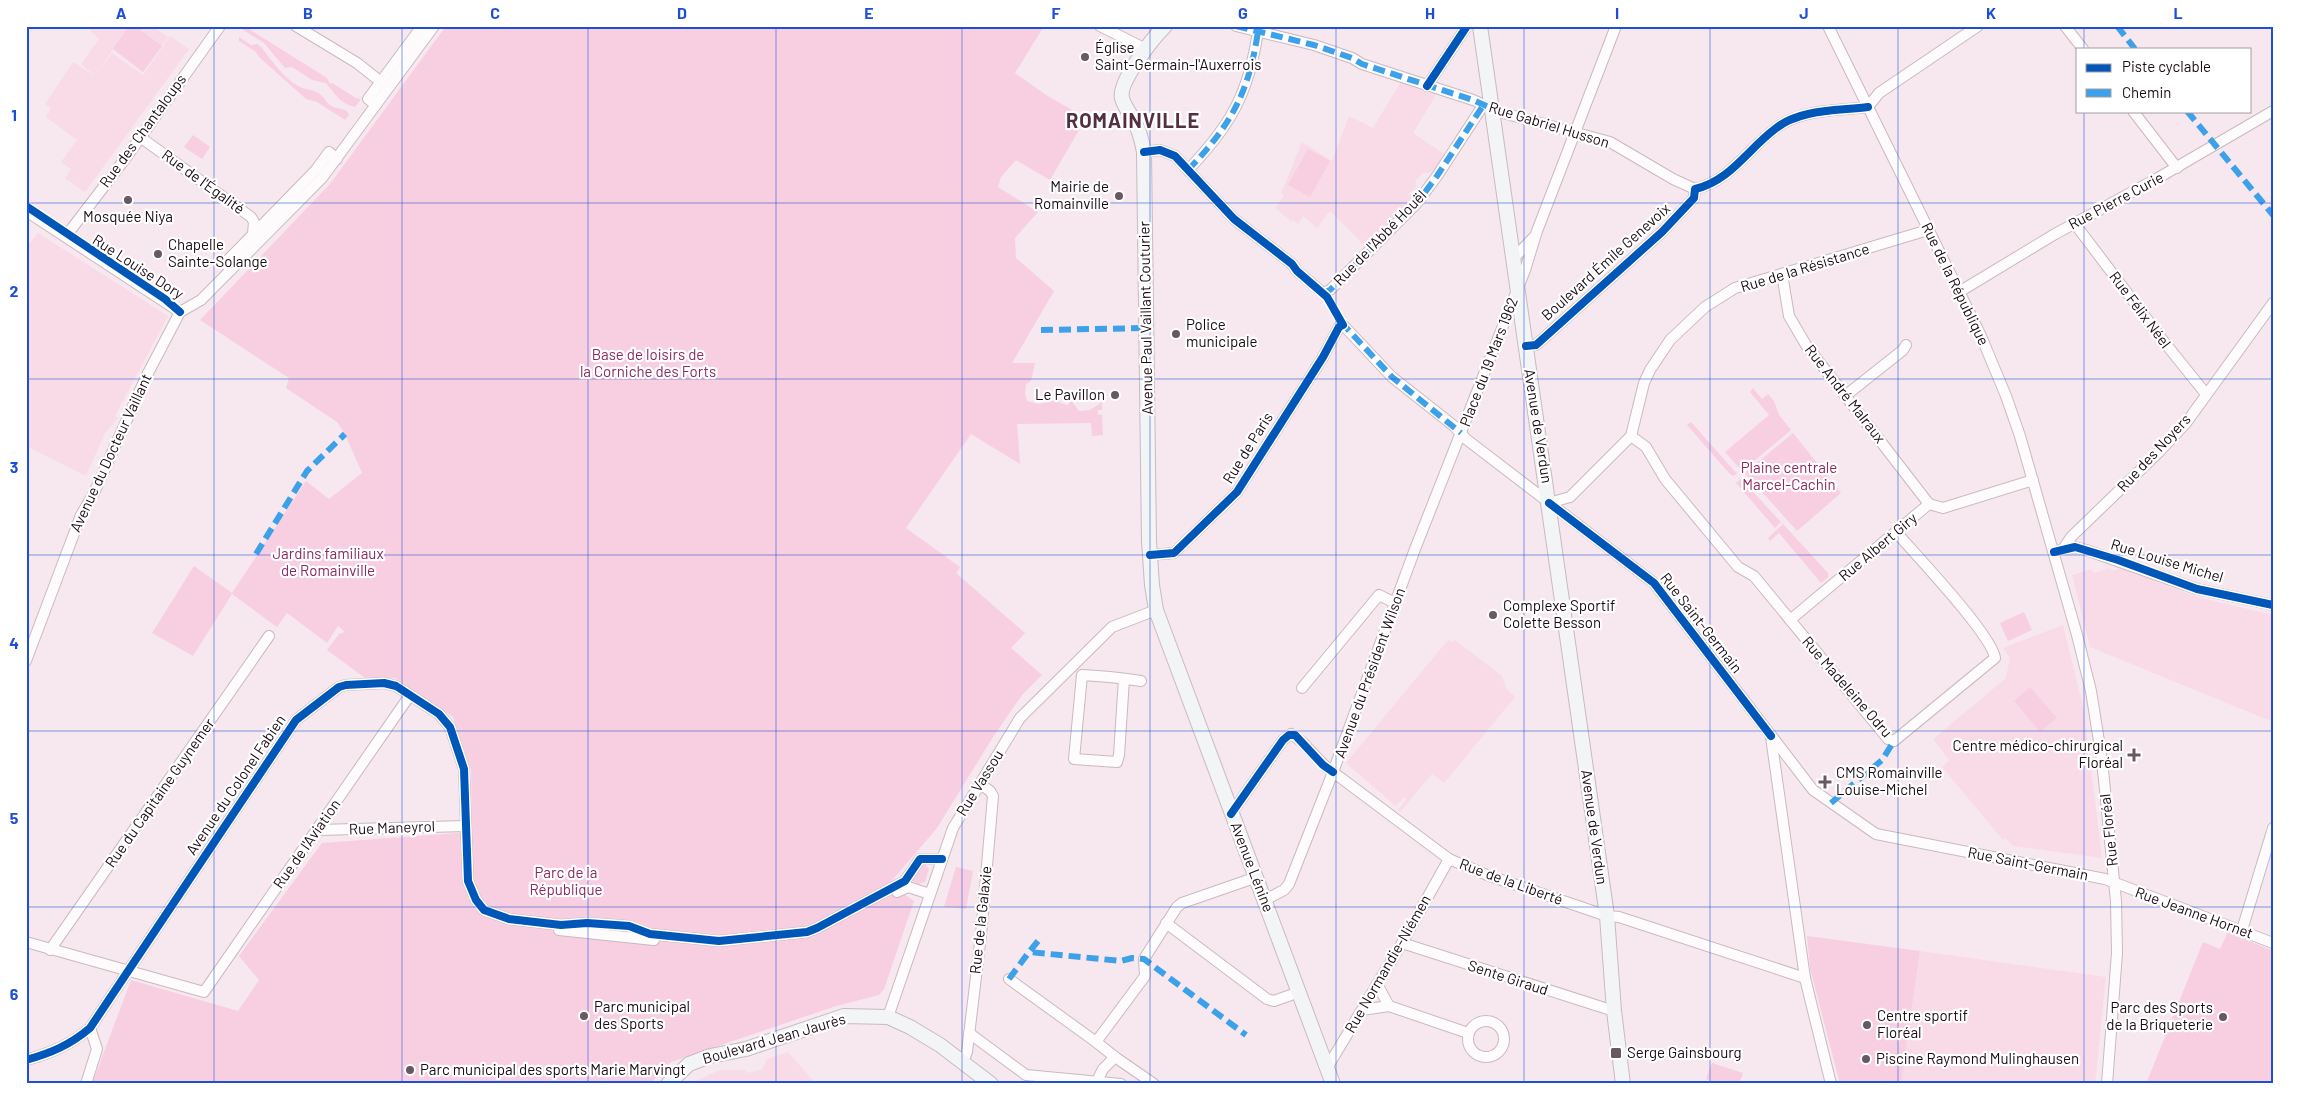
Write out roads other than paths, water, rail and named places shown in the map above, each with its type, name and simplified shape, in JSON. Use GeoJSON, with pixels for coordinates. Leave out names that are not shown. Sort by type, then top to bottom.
{"type":"FeatureCollection","features":[{"type":"Feature","properties":{"kind":"street","name":"Rue des Chantaloups"},"geometry":{"type":"LineString","coordinates":[[66,236],[220,26]]}},
{"type":"Feature","properties":{"kind":"street"},"geometry":{"type":"LineString","coordinates":[[296,26],[357,63],[380,82]]}},
{"type":"Feature","properties":{"kind":"street"},"geometry":{"type":"LineString","coordinates":[[376,105],[368,100],[422,26]]}},
{"type":"Feature","properties":{"kind":"street"},"geometry":{"type":"LineString","coordinates":[[228,266],[322,178],[434,26]]}},
{"type":"Feature","properties":{"kind":"street"},"geometry":{"type":"LineString","coordinates":[[1100,26],[1150,37],[1165,26]]}},
{"type":"Feature","properties":{"kind":"street","name":"Rue Gabriel Husson"},"geometry":{"type":"LineString","coordinates":[[1236,26],[1314,45],[1352,58],[1362,64],[1488,107],[1610,142],[1678,182],[1695,189]]}},
{"type":"Feature","properties":{"kind":"street"},"geometry":{"type":"LineString","coordinates":[[1426,86],[1467,26]]}},
{"type":"Feature","properties":{"kind":"street","name":"Avenue de Verdun"},"geometry":{"type":"LineString","coordinates":[[1480,26],[1488,107],[1550,502],[1581,739],[1607,916],[1622,1084]]}},
{"type":"Feature","properties":{"kind":"street","name":"Place du 19 Mars 1962"},"geometry":{"type":"LineString","coordinates":[[1461,433],[1616,26]]}},
{"type":"Feature","properties":{"kind":"street","name":"Rue de la République"},"geometry":{"type":"LineString","coordinates":[[1828,26],[1981,336],[2009,402],[2054,552]]}},
{"type":"Feature","properties":{"kind":"street"},"geometry":{"type":"LineString","coordinates":[[1695,189],[1728,173],[1775,128],[1797,116],[1868,107],[1879,93],[1978,26]]}},
{"type":"Feature","properties":{"kind":"street"},"geometry":{"type":"LineString","coordinates":[[2065,26],[2082,48]]}},
{"type":"Feature","properties":{"kind":"street"},"geometry":{"type":"LineString","coordinates":[[1144,152],[1167,151],[1175,156],[1188,170],[1211,146],[1230,120],[1241,98],[1254,63],[1258,31]]}},
{"type":"Feature","properties":{"kind":"street","name":"Avenue Paul Vaillant Couturier"},"geometry":{"type":"LineString","coordinates":[[1150,37],[1124,86],[1122,99],[1137,127],[1144,152],[1150,555]]}},
{"type":"Feature","properties":{"kind":"street","name":"Rue de l'Abbé Houël"},"geometry":{"type":"LineString","coordinates":[[1188,170],[1234,218],[1287,259],[1323,293],[1330,290],[1417,203],[1488,107]]}},
{"type":"Feature","properties":{"kind":"street","name":"Rue Pierre Curie"},"geometry":{"type":"LineString","coordinates":[[1959,292],[2055,234],[2177,168],[2273,110]]}},
{"type":"Feature","properties":{"kind":"street"},"geometry":{"type":"LineString","coordinates":[[2134,112],[2177,168]]}},
{"type":"Feature","properties":{"kind":"street","name":"Rue de l'Égalité"},"geometry":{"type":"LineString","coordinates":[[140,136],[251,217],[254,222],[254,234]]}},
{"type":"Feature","properties":{"kind":"street"},"geometry":{"type":"LineString","coordinates":[[180,312],[201,300],[254,234],[315,171],[329,152],[337,159]]}},
{"type":"Feature","properties":{"kind":"street","name":"Boulevard Émile Genevoix"},"geometry":{"type":"LineString","coordinates":[[1526,346],[1536,345],[1662,232],[1694,198],[1695,189]]}},
{"type":"Feature","properties":{"kind":"street","name":"Rue Louise Dory"},"geometry":{"type":"LineString","coordinates":[[26,210],[180,312]]}},
{"type":"Feature","properties":{"kind":"street","name":"Rue Félix Néel"},"geometry":{"type":"LineString","coordinates":[[2076,224],[2206,394]]}},
{"type":"Feature","properties":{"kind":"street","name":"Rue de la Résistance"},"geometry":{"type":"LineString","coordinates":[[1631,436],[1644,383],[1670,340],[1705,307],[1735,288],[1928,230]]}},
{"type":"Feature","properties":{"kind":"street"},"geometry":{"type":"LineString","coordinates":[[1513,259],[1537,232]]}},
{"type":"Feature","properties":{"kind":"street","name":"Rue André Malraux"},"geometry":{"type":"LineString","coordinates":[[1782,274],[1789,316],[1806,345],[1929,504]]}},
{"type":"Feature","properties":{"kind":"street","name":"Rue des Noyers"},"geometry":{"type":"LineString","coordinates":[[2064,548],[2071,537],[2159,452],[2186,423],[2273,304]]}},
{"type":"Feature","properties":{"kind":"street","name":"Avenue du Docteur Vaillant"},"geometry":{"type":"LineString","coordinates":[[26,661],[81,515],[94,493],[146,377],[180,312]]}},
{"type":"Feature","properties":{"kind":"street","name":"Rue de Paris"},"geometry":{"type":"LineString","coordinates":[[1150,555],[1174,553],[1237,492],[1339,327],[1343,326]]}},
{"type":"Feature","properties":{"kind":"street","name":"Rue Saint-Germain"},"geometry":{"type":"LineString","coordinates":[[1343,326],[1392,377],[1654,583],[1813,790],[1876,834],[2105,878],[2114,882]]}},
{"type":"Feature","properties":{"kind":"street"},"geometry":{"type":"LineString","coordinates":[[1845,396],[1904,350],[1906,345]]}},
{"type":"Feature","properties":{"kind":"street","name":"Avenue du Président Wilson"},"geometry":{"type":"LineString","coordinates":[[1265,900],[1284,890],[1289,884],[1461,433]]}},
{"type":"Feature","properties":{"kind":"street"},"geometry":{"type":"LineString","coordinates":[[1550,502],[1570,498],[1631,436]]}},
{"type":"Feature","properties":{"kind":"street","name":"Rue Madeleine Odru"},"geometry":{"type":"LineString","coordinates":[[1631,436],[1646,447],[1670,485],[1738,567],[1754,576],[1888,739],[1894,741],[1995,658],[1994,650],[1972,619],[1896,532]]}},
{"type":"Feature","properties":{"kind":"street","name":"Rue Albert Giry"},"geometry":{"type":"LineString","coordinates":[[1790,620],[1929,504],[1943,508],[2033,480]]}},
{"type":"Feature","properties":{"kind":"street","name":"Rue Louise Michel"},"geometry":{"type":"LineString","coordinates":[[2054,552],[2064,548],[2075,547],[2197,588],[2273,606]]}},
{"type":"Feature","properties":{"kind":"street","name":"Rue Floréal"},"geometry":{"type":"LineString","coordinates":[[2054,552],[2091,691],[2104,782],[2114,882],[2117,953],[2107,1084]]}},
{"type":"Feature","properties":{"kind":"street"},"geometry":{"type":"LineString","coordinates":[[1150,555],[1156,610]]}},
{"type":"Feature","properties":{"kind":"street"},"geometry":{"type":"LineString","coordinates":[[1302,688],[1379,595],[1395,603]]}},
{"type":"Feature","properties":{"kind":"street","name":"Rue Vassou"},"geometry":{"type":"LineString","coordinates":[[888,1017],[953,828],[1020,718],[1112,627],[1156,610]]}},
{"type":"Feature","properties":{"kind":"street","name":"Avenue Lénine"},"geometry":{"type":"LineString","coordinates":[[1156,610],[1333,1084]]}},
{"type":"Feature","properties":{"kind":"street","name":"Rue du Capitaine Guynemer"},"geometry":{"type":"LineString","coordinates":[[50,950],[269,636]]}},
{"type":"Feature","properties":{"kind":"street"},"geometry":{"type":"LineString","coordinates":[[1072,666],[1082,675],[1141,681]]}},
{"type":"Feature","properties":{"kind":"street"},"geometry":{"type":"LineString","coordinates":[[1082,675],[1074,759],[1117,762],[1124,679]]}},
{"type":"Feature","properties":{"kind":"street","name":"Avenue du Colonel Fabien"},"geometry":{"type":"LineString","coordinates":[[26,1060],[51,1053],[65,1046],[90,1028],[296,720],[339,687],[384,683],[396,686],[409,698],[439,714],[450,727],[464,769],[463,826],[468,881],[476,900],[484,910],[497,916],[561,926],[587,923],[629,926],[650,934],[719,942],[807,932],[906,884],[920,860],[942,859]]}},
{"type":"Feature","properties":{"kind":"street","name":"Rue de l'Aviation"},"geometry":{"type":"LineString","coordinates":[[128,972],[204,992],[409,698]]}},
{"type":"Feature","properties":{"kind":"street","name":"Rue de la Liberté"},"geometry":{"type":"LineString","coordinates":[[1231,814],[1283,740],[1289,735],[1295,735],[1324,765],[1449,859],[1487,875],[1607,916],[1619,917],[1804,978]]}},
{"type":"Feature","properties":{"kind":"street"},"geometry":{"type":"LineString","coordinates":[[1771,736],[1804,978],[1831,1084]]}},
{"type":"Feature","properties":{"kind":"street","name":"Rue de la Galaxie"},"geometry":{"type":"LineString","coordinates":[[963,1062],[967,1052],[982,920],[993,796],[990,791],[980,784]]}},
{"type":"Feature","properties":{"kind":"street","name":"Rue Maneyrol"},"geometry":{"type":"LineString","coordinates":[[318,830],[463,826]]}},
{"type":"Feature","properties":{"kind":"street"},"geometry":{"type":"LineString","coordinates":[[2242,930],[2273,828]]}},
{"type":"Feature","properties":{"kind":"street","name":"Rue Normandie-Niémen"},"geometry":{"type":"LineString","coordinates":[[1327,1068],[1402,943],[1449,859]]}},
{"type":"Feature","properties":{"kind":"street"},"geometry":{"type":"LineString","coordinates":[[1096,1042],[1145,976],[1144,959],[1176,907],[1182,903],[1257,877]]}},
{"type":"Feature","properties":{"kind":"street","name":"Rue Jeanne Hornet"},"geometry":{"type":"LineString","coordinates":[[2114,882],[2273,943]]}},
{"type":"Feature","properties":{"kind":"street"},"geometry":{"type":"LineString","coordinates":[[906,884],[930,894]]}},
{"type":"Feature","properties":{"kind":"street"},"geometry":{"type":"LineString","coordinates":[[1166,924],[1267,999],[1274,1000],[1299,992]]}},
{"type":"Feature","properties":{"kind":"street"},"geometry":{"type":"LineString","coordinates":[[26,942],[128,972]]}},
{"type":"Feature","properties":{"kind":"street","name":"Sente Giraud"},"geometry":{"type":"LineString","coordinates":[[1402,943],[1614,1011]]}},
{"type":"Feature","properties":{"kind":"street"},"geometry":{"type":"LineString","coordinates":[[1009,979],[1154,1084]]}},
{"type":"Feature","properties":{"kind":"street"},"geometry":{"type":"LineString","coordinates":[[1378,984],[1389,1006]]}},
{"type":"Feature","properties":{"kind":"street"},"geometry":{"type":"LineString","coordinates":[[1362,1010],[1389,1006],[1468,1033]]}},
{"type":"Feature","properties":{"kind":"street","name":"Boulevard Jean Jaurès"},"geometry":{"type":"LineString","coordinates":[[668,1084],[689,1064],[710,1056],[746,1049],[844,1016],[888,1017]]}},
{"type":"Feature","properties":{"kind":"street"},"geometry":{"type":"LineString","coordinates":[[888,1017],[910,1027],[963,1062],[991,1084]]}},
{"type":"Feature","properties":{"kind":"street"},"geometry":{"type":"LineString","coordinates":[[86,1084],[97,1050],[90,1028]]}},
{"type":"Feature","properties":{"kind":"street"},"geometry":{"type":"LineString","coordinates":[[969,1033],[1026,1075],[1121,1084]]}},
{"type":"Feature","properties":{"kind":"street"},"geometry":{"type":"LineString","coordinates":[[1097,1081],[1103,1069],[1115,1056]]}},
{"type":"Feature","properties":{"kind":"place","name":"Église Saint-Germain-l'Auxerrois"},"geometry":{"type":"Point","coordinates":[1085,57]}},
{"type":"Feature","properties":{"kind":"place","name":"Mairie de Romainville"},"geometry":{"type":"Point","coordinates":[1119,196]}},
{"type":"Feature","properties":{"kind":"place","name":"Mosquée Niya"},"geometry":{"type":"Point","coordinates":[128,200]}},
{"type":"Feature","properties":{"kind":"place","name":"Chapelle Sainte-Solange"},"geometry":{"type":"Point","coordinates":[158,254]}},
{"type":"Feature","properties":{"kind":"place","name":"Police municipale"},"geometry":{"type":"Point","coordinates":[1176,334]}},
{"type":"Feature","properties":{"kind":"place","name":"Le Pavillon"},"geometry":{"type":"Point","coordinates":[1115,395]}},
{"type":"Feature","properties":{"kind":"place","name":"Complexe Sportif Colette Besson"},"geometry":{"type":"Point","coordinates":[1493,615]}},
{"type":"Feature","properties":{"kind":"place","name":"Centre médico-chirurgical Floréal"},"geometry":{"type":"Point","coordinates":[2134,755]}},
{"type":"Feature","properties":{"kind":"place","name":"CMS Romainville Louise-Michel"},"geometry":{"type":"Point","coordinates":[1825,782]}},
{"type":"Feature","properties":{"kind":"place","name":"Parc municipal des Sports"},"geometry":{"type":"Point","coordinates":[584,1016]}},
{"type":"Feature","properties":{"kind":"place","name":"Parc des Sports de la Briqueterie"},"geometry":{"type":"Point","coordinates":[2223,1017]}},
{"type":"Feature","properties":{"kind":"place","name":"Centre sportif Floréal"},"geometry":{"type":"Point","coordinates":[1867,1025]}},
{"type":"Feature","properties":{"kind":"place","name":"Serge Gainsbourg"},"geometry":{"type":"Point","coordinates":[1616,1053]}},
{"type":"Feature","properties":{"kind":"place","name":"Piscine Raymond Mulinghausen"},"geometry":{"type":"Point","coordinates":[1866,1059]}},
{"type":"Feature","properties":{"kind":"place","name":"Parc municipal des sports Marie Marvingt"},"geometry":{"type":"Point","coordinates":[410,1070]}},
{"type":"Feature","properties":{"kind":"district","name":"ROMAINVILLE"},"geometry":{"type":"Point","coordinates":[1133,121]}},
{"type":"Feature","properties":{"kind":"park label","name":"Base de loisirs de la Corniche des Forts"},"geometry":{"type":"Point","coordinates":[648,364]}},
{"type":"Feature","properties":{"kind":"park label","name":"Plaine centrale Marcel-Cachin"},"geometry":{"type":"Point","coordinates":[1789,476]}},
{"type":"Feature","properties":{"kind":"park label","name":"Jardins familiaux de Romainville"},"geometry":{"type":"Point","coordinates":[328,562]}},
{"type":"Feature","properties":{"kind":"park label","name":"Parc de la République"},"geometry":{"type":"Point","coordinates":[566,882]}}]}
